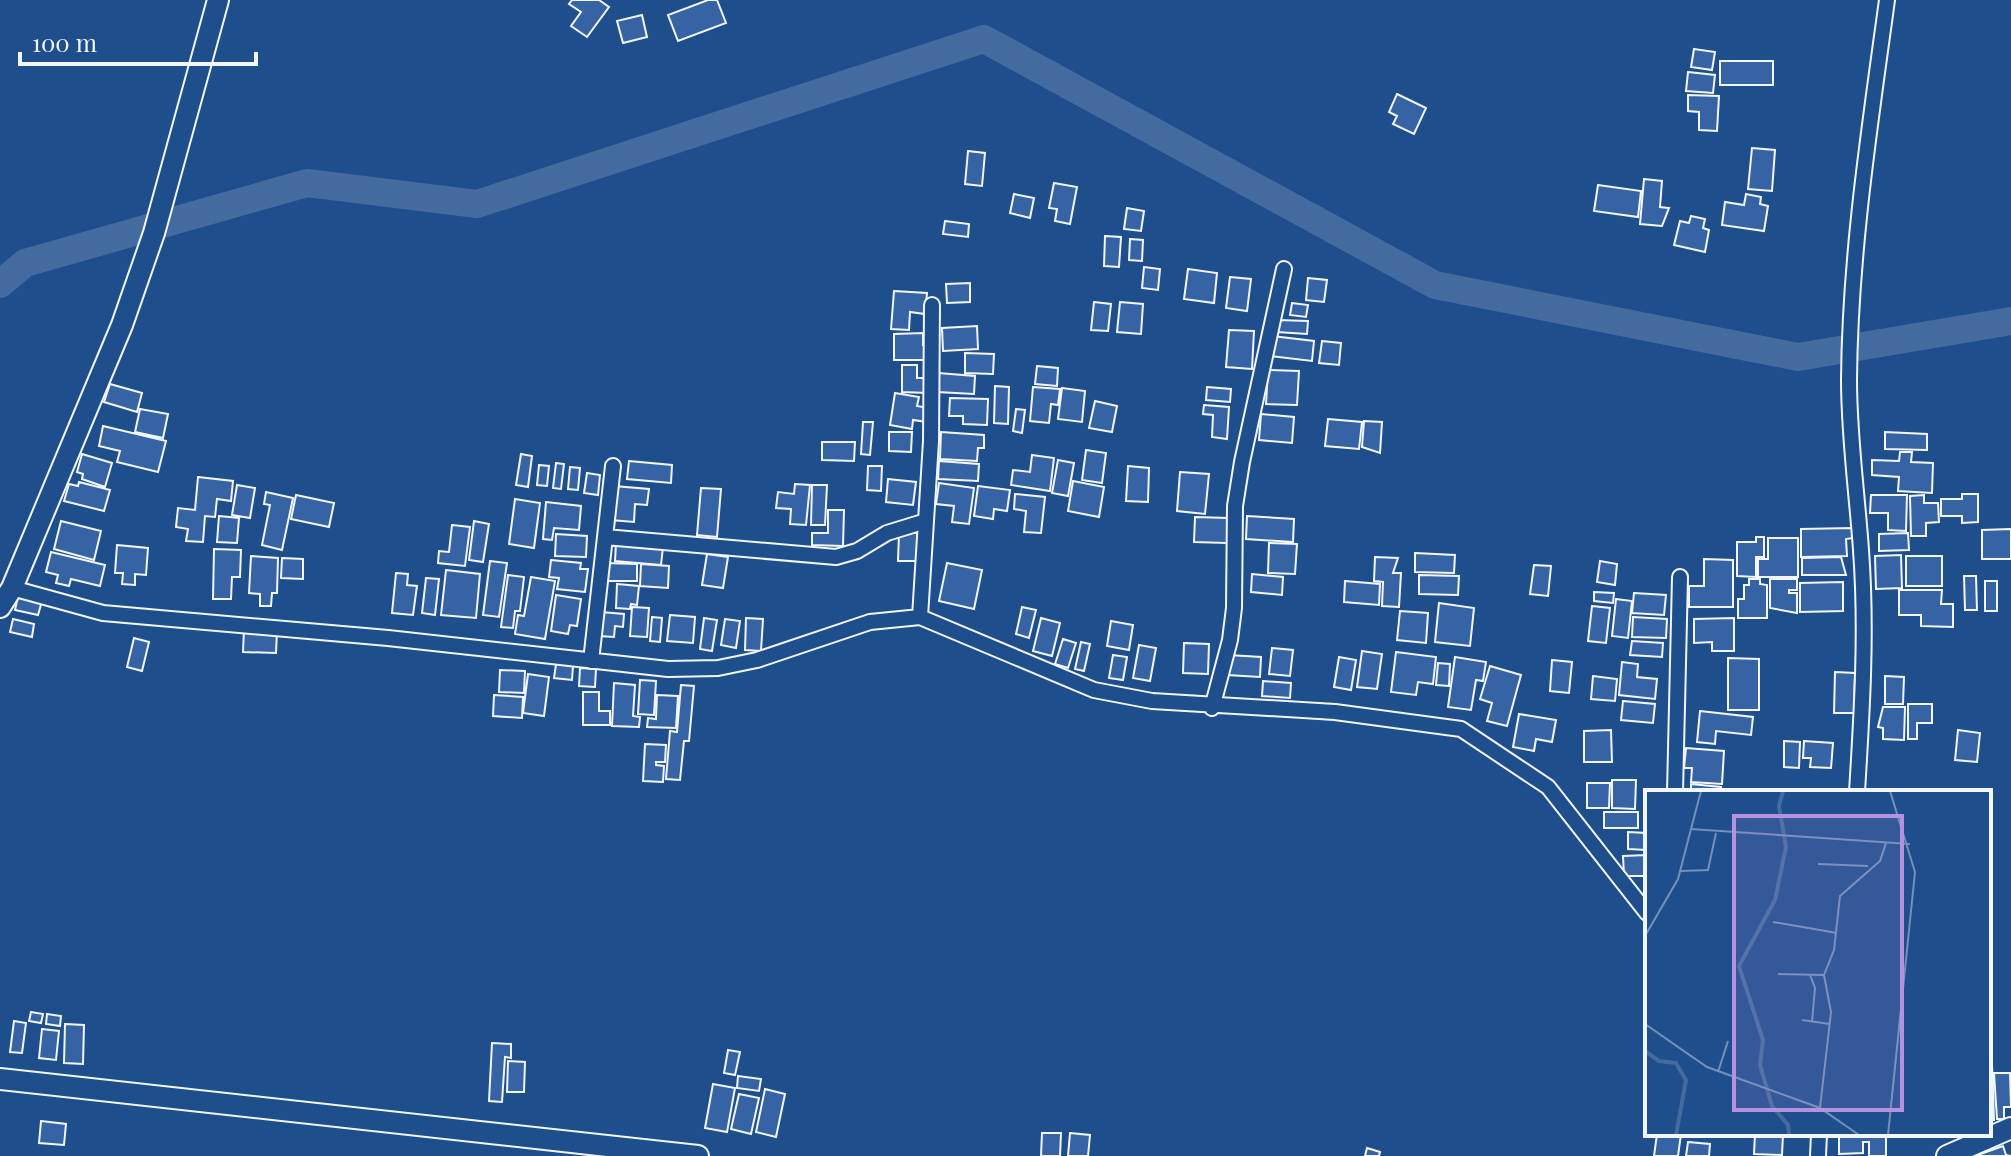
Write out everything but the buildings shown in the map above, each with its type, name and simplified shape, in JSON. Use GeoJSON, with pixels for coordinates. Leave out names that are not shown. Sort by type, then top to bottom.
{"type":"FeatureCollection","features":[{"type":"Feature","properties":{"kind":"street"},"geometry":{"type":"LineString","coordinates":[[0,607],[12,588],[122,325],[167,190],[218,0]]}},
{"type":"Feature","properties":{"kind":"street"},"geometry":{"type":"LineString","coordinates":[[1857,790],[1865,646],[1862,551],[1850,440],[1849,379],[1864,182],[1887,0]]}},
{"type":"Feature","properties":{"kind":"street"},"geometry":{"type":"LineString","coordinates":[[1212,708],[1233,619],[1235,506],[1239,477],[1284,269]]}},
{"type":"Feature","properties":{"kind":"street"},"geometry":{"type":"LineString","coordinates":[[920,617],[931,441],[932,305]]}},
{"type":"Feature","properties":{"kind":"street"},"geometry":{"type":"LineString","coordinates":[[591,661],[613,466]]}},
{"type":"Feature","properties":{"kind":"street"},"geometry":{"type":"LineString","coordinates":[[605,537],[836,557],[857,551],[887,533],[926,521]]}},
{"type":"Feature","properties":{"kind":"street"},"geometry":{"type":"LineString","coordinates":[[1675,790],[1680,577]]}},
{"type":"Feature","properties":{"kind":"street"},"geometry":{"type":"LineString","coordinates":[[12,588],[103,613],[388,638],[668,669],[718,668],[757,660],[870,622],[920,617],[1094,690],[1212,708],[1335,712],[1461,729],[1548,787],[1645,910]]}},
{"type":"Feature","properties":{"kind":"street"},"geometry":{"type":"LineString","coordinates":[[0,1079],[698,1156]]}},
{"type":"Feature","properties":{"kind":"street"},"geometry":{"type":"LineString","coordinates":[[1947,1156],[2011,1128]]}},
{"type":"Feature","properties":{"kind":"street"},"geometry":{"type":"LineString","coordinates":[[1818,1156],[1819,1136]]}},
{"type":"Feature","properties":{"kind":"waterway"},"geometry":{"type":"LineString","coordinates":[[0,284],[25,263],[307,183],[477,204],[984,39],[1435,285],[1798,357],[2011,321]]}}]}
